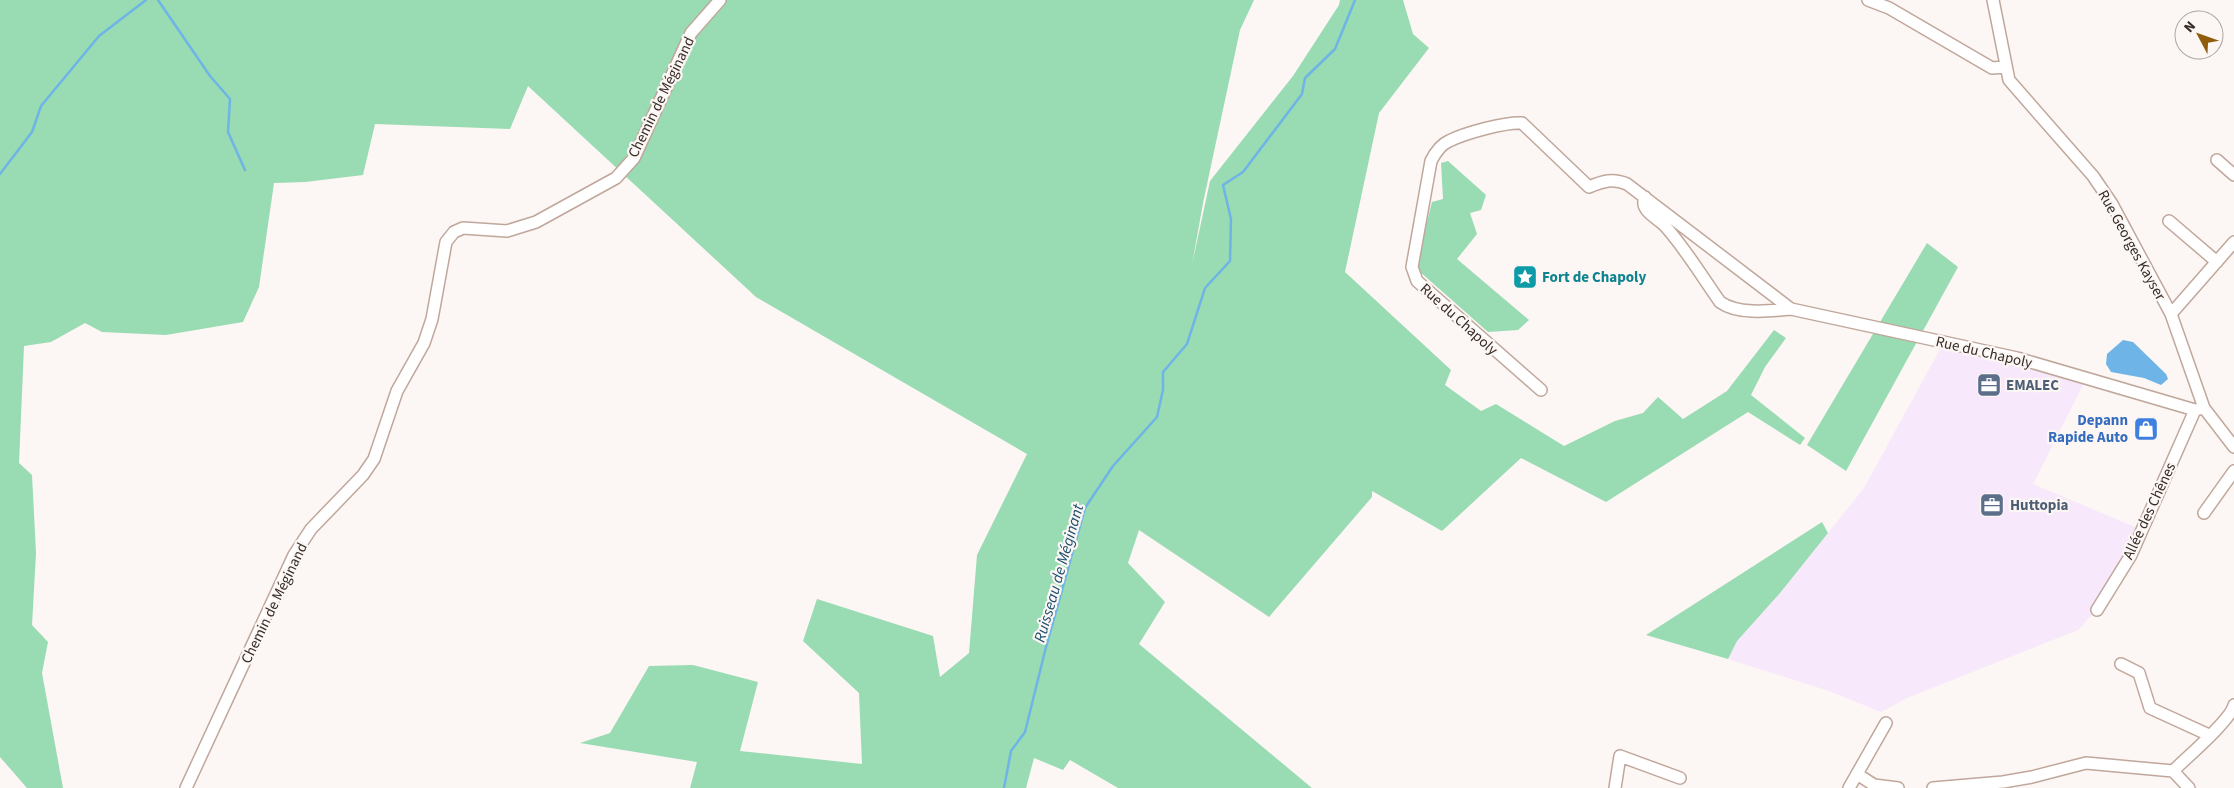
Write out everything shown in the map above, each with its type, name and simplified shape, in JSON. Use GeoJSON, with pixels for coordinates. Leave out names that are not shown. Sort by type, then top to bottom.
{"type":"FeatureCollection","features":[{"type":"Feature","properties":{"kind":"street","name":"Chemin de Méginand"},"geometry":{"type":"LineString","coordinates":[[186,788],[294,555],[311,529],[363,475],[374,459],[397,391],[424,343],[432,319],[446,242],[454,232],[463,228],[507,231],[536,222],[616,178],[634,158],[691,33],[720,0]]}},
{"type":"Feature","properties":{"kind":"street"},"geometry":{"type":"LineString","coordinates":[[1868,0],[1889,8],[1992,68],[2004,67]]}},
{"type":"Feature","properties":{"kind":"street","name":"Rue Georges Kayser"},"geometry":{"type":"LineString","coordinates":[[1993,0],[2004,67],[2009,80],[2019,94],[2093,176],[2112,204],[2171,314],[2200,409],[2234,447]]}},
{"type":"Feature","properties":{"kind":"street","name":"Rue du Chapoly"},"geometry":{"type":"LineString","coordinates":[[1542,390],[1417,281],[1412,267],[1431,161],[1436,152],[1448,141],[1509,122],[1522,123],[1590,187],[1608,180],[1618,180],[1645,198],[1791,309]]}},
{"type":"Feature","properties":{"kind":"street"},"geometry":{"type":"LineString","coordinates":[[2218,160],[2234,175]]}},
{"type":"Feature","properties":{"kind":"street","name":"Rue du Chapoly"},"geometry":{"type":"LineString","coordinates":[[1645,198],[1644,205],[1646,210],[1665,226],[1720,302],[1730,308],[1773,311],[1791,309],[2017,358],[2200,409]]}},
{"type":"Feature","properties":{"kind":"street"},"geometry":{"type":"LineString","coordinates":[[2168,221],[2217,262]]}},
{"type":"Feature","properties":{"kind":"street"},"geometry":{"type":"LineString","coordinates":[[2171,314],[2234,242]]}},
{"type":"Feature","properties":{"kind":"street","name":"Allée des Chênes"},"geometry":{"type":"LineString","coordinates":[[2097,610],[2131,555],[2200,409]]}},
{"type":"Feature","properties":{"kind":"street"},"geometry":{"type":"LineString","coordinates":[[2204,513],[2234,471]]}},
{"type":"Feature","properties":{"kind":"street"},"geometry":{"type":"LineString","coordinates":[[2121,664],[2139,673],[2150,708],[2209,735]]}},
{"type":"Feature","properties":{"kind":"street"},"geometry":{"type":"LineString","coordinates":[[2173,771],[2222,723],[2233,710],[2234,704]]}},
{"type":"Feature","properties":{"kind":"street"},"geometry":{"type":"LineString","coordinates":[[1849,788],[1886,722]]}},
{"type":"Feature","properties":{"kind":"street"},"geometry":{"type":"LineString","coordinates":[[1615,788],[1620,756],[1680,778]]}},
{"type":"Feature","properties":{"kind":"street"},"geometry":{"type":"LineString","coordinates":[[1933,788],[1961,787],[2022,779],[2086,763],[2173,771],[2189,788]]}},
{"type":"Feature","properties":{"kind":"street"},"geometry":{"type":"LineString","coordinates":[[1857,774],[1874,785],[1898,788]]}},
{"type":"Feature","properties":{"kind":"shaded area"},"geometry":{"type":"Polygon","coordinates":[[[1944,342],[2086,379],[2033,484],[2142,530],[2097,609],[2078,630],[1907,698],[1881,712],[1829,691],[1728,659],[1737,641],[1780,593],[1864,488],[1944,342]]]}},
{"type":"Feature","properties":{"kind":"green space"},"geometry":{"type":"Polygon","coordinates":[[[0,0],[1254,0],[1240,30],[1203,203],[1192,265],[1210,181],[1293,76],[1339,5],[1340,0],[1403,0],[1413,34],[1429,48],[1379,113],[1345,272],[1451,370],[1445,385],[1481,411],[1496,404],[1564,446],[1615,421],[1643,413],[1658,397],[1683,419],[1727,391],[1774,330],[1786,338],[1765,367],[1751,395],[1805,438],[1800,445],[1748,412],[1606,502],[1521,458],[1442,531],[1372,491],[1372,497],[1269,617],[1139,530],[1128,563],[1165,602],[1139,644],[1312,788],[1118,788],[1070,760],[1063,770],[1034,758],[1026,788],[690,788],[697,762],[580,743],[610,733],[649,666],[693,665],[758,682],[740,751],[862,764],[859,693],[803,641],[817,599],[933,636],[940,677],[969,653],[977,555],[1027,454],[756,297],[528,86],[510,129],[375,124],[363,175],[305,182],[274,183],[259,287],[243,322],[166,335],[102,332],[85,323],[51,342],[24,346],[19,463],[32,475],[36,553],[32,625],[48,642],[42,673],[63,788],[27,788],[0,757],[0,0]]]}},
{"type":"Feature","properties":{"kind":"green space"},"geometry":{"type":"Polygon","coordinates":[[[1448,161],[1486,195],[1481,210],[1470,213],[1477,234],[1457,259],[1529,320],[1518,330],[1488,332],[1419,271],[1417,262],[1432,202],[1443,199],[1441,163],[1448,161]]]}},
{"type":"Feature","properties":{"kind":"green space"},"geometry":{"type":"Polygon","coordinates":[[[1927,243],[1958,267],[1846,471],[1807,445],[1927,243]]]}},
{"type":"Feature","properties":{"kind":"green space"},"geometry":{"type":"Polygon","coordinates":[[[1822,522],[1828,533],[1780,593],[1737,641],[1728,659],[1646,635],[1822,522]]]}},
{"type":"Feature","properties":{"kind":"water"},"geometry":{"type":"Polygon","coordinates":[[[2123,340],[2133,342],[2166,374],[2168,379],[2161,385],[2144,378],[2111,372],[2106,364],[2107,354],[2123,340]]]}},
{"type":"Feature","properties":{"kind":"waterway"},"geometry":{"type":"LineString","coordinates":[[0,174],[32,132],[41,106],[99,36],[146,0]]}},
{"type":"Feature","properties":{"kind":"waterway"},"geometry":{"type":"LineString","coordinates":[[158,0],[210,76],[230,99],[228,132],[245,170]]}},
{"type":"Feature","properties":{"kind":"waterway","name":"Ruisseau de Méginant"},"geometry":{"type":"LineString","coordinates":[[1004,788],[1011,751],[1025,732],[1046,647],[1085,508],[1113,466],[1157,417],[1163,390],[1163,372],[1187,344],[1205,288],[1230,261],[1231,219],[1223,185],[1243,172],[1302,94],[1305,78],[1335,49],[1355,0]]}},
{"type":"Feature","properties":{"kind":"place","name":"Fort de Chapoly"},"geometry":{"type":"Point","coordinates":[1525,277]}},
{"type":"Feature","properties":{"kind":"place","name":"EMALEC"},"geometry":{"type":"Point","coordinates":[1989,385]}},
{"type":"Feature","properties":{"kind":"place","name":"Depann Rapide Auto"},"geometry":{"type":"Point","coordinates":[2146,429]}},
{"type":"Feature","properties":{"kind":"place","name":"Huttopia"},"geometry":{"type":"Point","coordinates":[1992,505]}}]}
